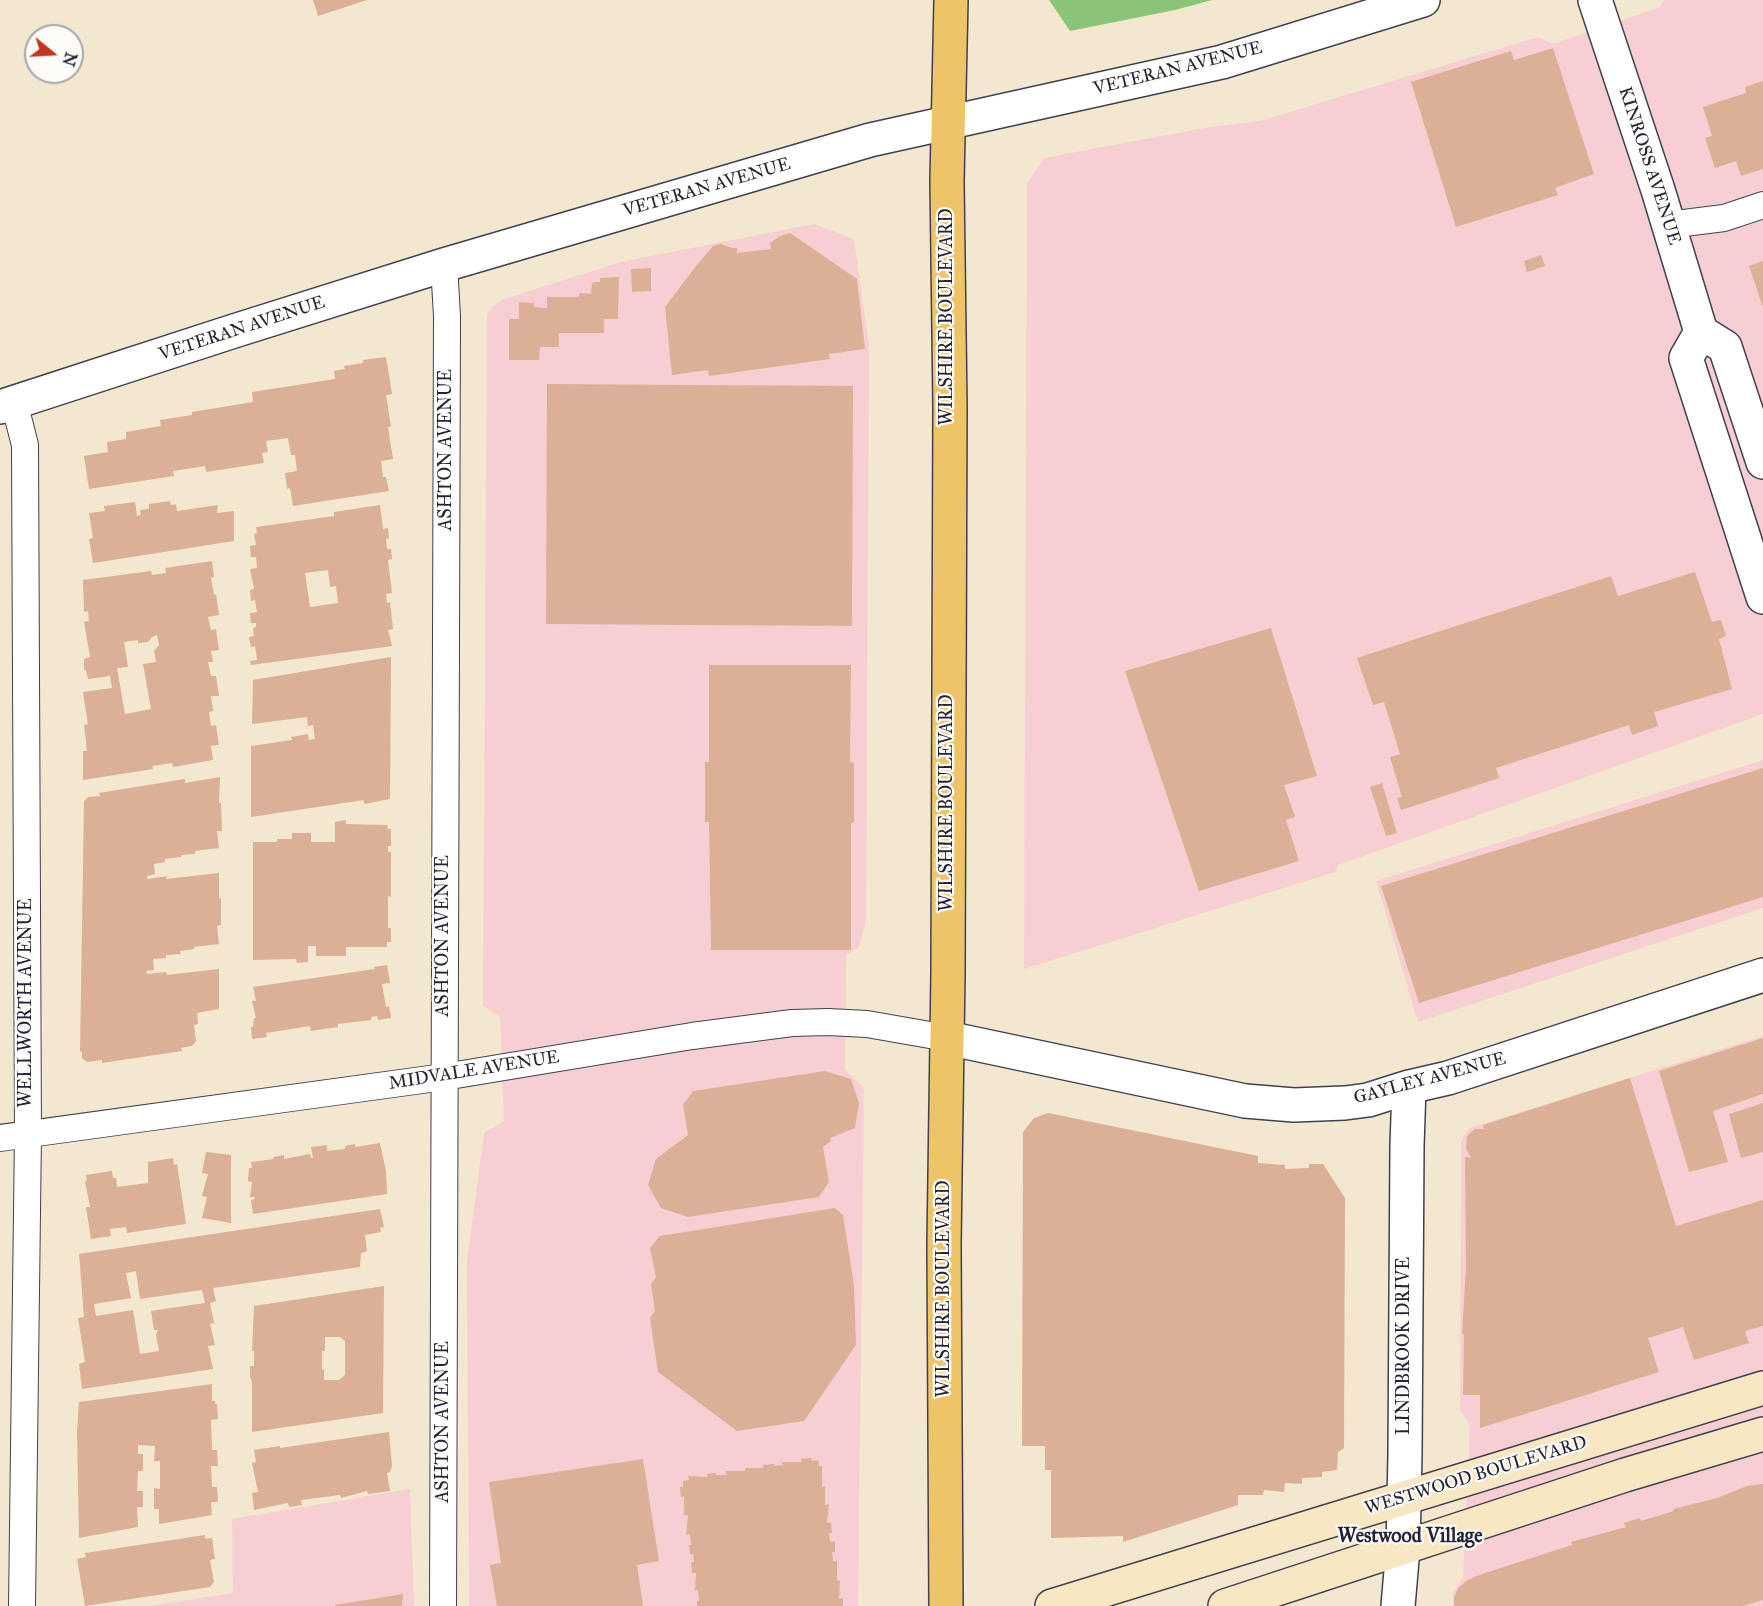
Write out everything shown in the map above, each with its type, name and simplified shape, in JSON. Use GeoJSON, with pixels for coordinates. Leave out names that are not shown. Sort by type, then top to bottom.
{"type":"FeatureCollection","features":[{"type":"Feature","properties":{"kind":"main road","name":"WILSHIRE BOULEVARD"},"geometry":{"type":"LineString","coordinates":[[946,1606],[944,1244],[950,407],[948,123],[951,0]]}},
{"type":"Feature","properties":{"kind":"main road","name":"WESTWOOD BOULEVARD"},"geometry":{"type":"LineString","coordinates":[[1052,1606],[1763,1388]]}},
{"type":"Feature","properties":{"kind":"main road"},"geometry":{"type":"LineString","coordinates":[[1225,1606],[1625,1475],[1763,1434]]}},
{"type":"Feature","properties":{"kind":"street","name":"VETERAN AVENUE"},"geometry":{"type":"LineString","coordinates":[[7,404],[444,265],[870,140],[1222,62],[1423,0]]}},
{"type":"Feature","properties":{"kind":"street","name":"KINROSS AVENUE"},"geometry":{"type":"LineString","coordinates":[[1596,0],[1701,332]]}},
{"type":"Feature","properties":{"kind":"street"},"geometry":{"type":"LineString","coordinates":[[1668,225],[1724,218],[1763,205]]}},
{"type":"Feature","properties":{"kind":"street","name":"ASHTON AVENUE"},"geometry":{"type":"LineString","coordinates":[[443,1606],[447,333],[444,265]]}},
{"type":"Feature","properties":{"kind":"street"},"geometry":{"type":"LineString","coordinates":[[1763,462],[1725,347],[1701,332],[1686,358],[1763,597]]}},
{"type":"Feature","properties":{"kind":"street","name":"WELLWORTH AVENUE"},"geometry":{"type":"LineString","coordinates":[[7,404],[25,445],[28,1133],[22,1606]]}},
{"type":"Feature","properties":{"kind":"street","name":"GAYLEY AVENUE"},"geometry":{"type":"LineString","coordinates":[[947,1038],[1254,1102],[1294,1105],[1345,1103],[1368,1100],[1448,1078],[1763,975]]}},
{"type":"Feature","properties":{"kind":"street","name":"MIDVALE AVENUE"},"geometry":{"type":"LineString","coordinates":[[0,1138],[444,1077],[692,1036],[792,1023],[867,1024],[947,1038]]}},
{"type":"Feature","properties":{"kind":"street","name":"LINDBROOK DRIVE"},"geometry":{"type":"LineString","coordinates":[[1398,1606],[1403,1548],[1409,1087]]}},
{"type":"Feature","properties":{"kind":"shaded area"},"geometry":{"type":"Polygon","coordinates":[[[1664,0],[1763,0],[1763,714],[1338,865],[1335,872],[1024,969],[1027,184],[1044,158],[1210,127],[1260,121],[1538,37],[1553,44],[1660,7],[1664,0]]]}},
{"type":"Feature","properties":{"kind":"shaded area"},"geometry":{"type":"Polygon","coordinates":[[[814,224],[854,239],[869,346],[866,921],[859,947],[846,956],[845,1070],[864,1088],[858,1606],[469,1606],[467,1261],[484,1133],[504,1121],[500,1017],[483,1006],[487,315],[492,307],[504,299],[621,262],[814,224]]]}},
{"type":"Feature","properties":{"kind":"shaded area"},"geometry":{"type":"Polygon","coordinates":[[[1763,760],[1763,908],[1418,1022],[1376,881],[1763,760]]]}},
{"type":"Feature","properties":{"kind":"shaded area"},"geometry":{"type":"Polygon","coordinates":[[[1763,1036],[1763,1606],[1453,1606],[1453,1592],[1463,1577],[1470,1426],[1460,1409],[1461,1142],[1470,1128],[1763,1036]]]}},
{"type":"Feature","properties":{"kind":"shaded area"},"geometry":{"type":"Polygon","coordinates":[[[410,1489],[414,1606],[150,1606],[233,1593],[232,1519],[410,1489]]]}},
{"type":"Feature","properties":{"kind":"green space"},"geometry":{"type":"Polygon","coordinates":[[[1049,0],[1212,0],[1175,10],[1070,31],[1049,0]]]}},
{"type":"Feature","properties":{"kind":"building"},"geometry":{"type":"Polygon","coordinates":[[[313,0],[367,0],[318,16],[313,0]]]}},
{"type":"Feature","properties":{"kind":"building"},"geometry":{"type":"Polygon","coordinates":[[[1553,48],[1594,174],[1555,188],[1558,195],[1456,227],[1411,82],[1511,51],[1514,60],[1553,48]]]}},
{"type":"Feature","properties":{"kind":"building"},"geometry":{"type":"Polygon","coordinates":[[[1763,81],[1763,169],[1741,176],[1736,161],[1715,168],[1705,138],[1712,136],[1703,107],[1746,93],[1745,87],[1763,81]]]}},
{"type":"Feature","properties":{"kind":"building"},"geometry":{"type":"Polygon","coordinates":[[[790,233],[857,279],[865,349],[829,354],[830,359],[709,376],[708,370],[672,375],[665,307],[696,266],[713,246],[721,244],[737,248],[737,253],[771,249],[770,243],[790,233]]]}},
{"type":"Feature","properties":{"kind":"building"},"geometry":{"type":"Polygon","coordinates":[[[1541,255],[1545,266],[1527,272],[1524,261],[1541,255]]]}},
{"type":"Feature","properties":{"kind":"building"},"geometry":{"type":"Polygon","coordinates":[[[1763,261],[1763,307],[1749,266],[1763,261]]]}},
{"type":"Feature","properties":{"kind":"building"},"geometry":{"type":"Polygon","coordinates":[[[651,268],[651,291],[632,292],[631,269],[651,268]]]}},
{"type":"Feature","properties":{"kind":"building"},"geometry":{"type":"Polygon","coordinates":[[[619,277],[618,319],[604,319],[604,333],[559,333],[559,347],[540,347],[539,360],[509,360],[509,319],[519,319],[519,302],[534,303],[534,307],[547,308],[547,297],[578,297],[580,293],[591,294],[593,282],[600,282],[600,278],[619,277]]]}},
{"type":"Feature","properties":{"kind":"building"},"geometry":{"type":"Polygon","coordinates":[[[386,357],[392,394],[386,395],[393,459],[381,461],[383,477],[386,477],[389,491],[293,506],[290,488],[287,489],[285,473],[297,471],[295,455],[291,455],[288,438],[266,441],[268,452],[262,453],[264,463],[206,472],[205,466],[173,471],[174,476],[89,489],[84,456],[108,452],[107,442],[126,439],[126,432],[161,426],[160,420],[192,415],[192,412],[253,402],[252,392],[335,379],[334,371],[345,369],[344,366],[363,363],[363,360],[386,357]]]}},
{"type":"Feature","properties":{"kind":"building"},"geometry":{"type":"Polygon","coordinates":[[[547,384],[853,386],[852,626],[546,624],[547,384]]]}},
{"type":"Feature","properties":{"kind":"building"},"geometry":{"type":"Polygon","coordinates":[[[170,501],[171,505],[176,504],[177,511],[218,505],[217,513],[234,511],[234,541],[93,563],[89,539],[93,538],[89,513],[105,511],[104,506],[135,502],[137,516],[141,515],[140,510],[149,509],[149,504],[170,501]]]}},
{"type":"Feature","properties":{"kind":"building"},"geometry":{"type":"Polygon","coordinates":[[[380,505],[383,529],[388,528],[387,549],[391,549],[392,559],[388,560],[392,593],[386,594],[387,603],[390,602],[393,629],[388,630],[392,646],[251,665],[250,661],[257,660],[255,646],[251,647],[249,637],[254,636],[253,628],[256,627],[256,623],[251,623],[250,613],[257,612],[255,600],[251,601],[250,590],[254,589],[250,569],[257,568],[256,557],[251,557],[250,546],[256,545],[254,534],[257,533],[256,527],[334,516],[334,512],[380,505]],[[328,570],[305,573],[310,607],[338,603],[336,586],[330,587],[328,570]]]}},
{"type":"Feature","properties":{"kind":"building"},"geometry":{"type":"Polygon","coordinates":[[[212,561],[214,577],[211,578],[219,615],[208,617],[211,630],[216,629],[219,650],[211,651],[213,662],[208,662],[211,676],[216,676],[219,696],[211,696],[213,711],[209,712],[211,726],[216,725],[219,745],[211,746],[213,760],[173,767],[172,763],[152,766],[153,769],[83,780],[83,751],[87,751],[84,725],[88,724],[83,692],[112,688],[110,676],[88,679],[86,670],[84,670],[84,659],[90,657],[84,622],[89,621],[88,611],[84,612],[83,580],[151,571],[152,575],[166,573],[165,568],[212,561]],[[157,635],[148,642],[138,643],[138,640],[124,642],[128,667],[117,668],[125,714],[151,709],[143,664],[156,662],[154,651],[159,645],[157,635]]]}},
{"type":"Feature","properties":{"kind":"building"},"geometry":{"type":"Polygon","coordinates":[[[1695,572],[1712,622],[1721,620],[1726,636],[1719,639],[1732,689],[1654,712],[1658,726],[1632,735],[1629,725],[1496,768],[1499,778],[1401,810],[1397,798],[1402,797],[1390,757],[1400,754],[1384,702],[1373,705],[1357,658],[1611,576],[1618,596],[1695,572]]]}},
{"type":"Feature","properties":{"kind":"building"},"geometry":{"type":"Polygon","coordinates":[[[1271,628],[1317,776],[1284,785],[1295,817],[1286,820],[1299,861],[1199,891],[1125,671],[1271,628]]]}},
{"type":"Feature","properties":{"kind":"building"},"geometry":{"type":"Polygon","coordinates":[[[391,657],[390,799],[364,804],[364,800],[251,817],[251,746],[292,740],[291,737],[308,734],[309,740],[315,739],[313,725],[308,726],[307,717],[252,724],[253,680],[391,657]]]}},
{"type":"Feature","properties":{"kind":"building"},"geometry":{"type":"Polygon","coordinates":[[[709,665],[851,665],[850,762],[854,763],[854,823],[851,823],[851,950],[711,950],[709,822],[705,822],[705,762],[709,762],[709,665]]]}},
{"type":"Feature","properties":{"kind":"building"},"geometry":{"type":"Polygon","coordinates":[[[1763,768],[1763,897],[1419,1003],[1381,886],[1763,768]]]}},
{"type":"Feature","properties":{"kind":"building"},"geometry":{"type":"Polygon","coordinates":[[[220,777],[219,803],[221,803],[222,831],[217,831],[219,848],[195,851],[195,854],[165,859],[165,862],[154,864],[155,874],[147,876],[147,879],[167,876],[166,879],[219,873],[221,925],[217,926],[219,944],[194,947],[194,949],[180,951],[181,954],[153,959],[154,970],[146,971],[147,974],[166,972],[167,975],[219,969],[219,1009],[197,1013],[198,1024],[194,1025],[196,1041],[192,1046],[181,1048],[182,1051],[102,1063],[102,1060],[87,1062],[82,1058],[80,1051],[84,801],[88,797],[100,796],[99,793],[185,779],[185,783],[220,777]]]}},
{"type":"Feature","properties":{"kind":"building"},"geometry":{"type":"Polygon","coordinates":[[[1382,783],[1397,833],[1386,836],[1370,787],[1382,783]]]}},
{"type":"Feature","properties":{"kind":"building"},"geometry":{"type":"Polygon","coordinates":[[[346,820],[346,824],[387,825],[388,829],[391,829],[391,846],[388,846],[388,852],[391,852],[391,897],[388,896],[388,928],[391,928],[391,942],[387,942],[387,947],[346,947],[346,956],[316,956],[316,946],[308,946],[308,962],[297,963],[296,959],[253,960],[253,842],[277,842],[277,839],[292,839],[292,833],[311,833],[311,842],[335,842],[335,822],[346,820]]]}},
{"type":"Feature","properties":{"kind":"building"},"geometry":{"type":"Polygon","coordinates":[[[387,965],[390,983],[382,984],[386,1007],[389,1006],[391,1018],[378,1020],[377,1016],[371,1017],[371,1020],[338,1024],[338,1027],[311,1031],[310,1026],[266,1033],[267,1037],[252,1039],[251,1027],[256,1018],[252,1001],[256,1001],[253,987],[375,969],[374,967],[387,965]]]}},
{"type":"Feature","properties":{"kind":"building"},"geometry":{"type":"Polygon","coordinates":[[[1763,1038],[1763,1094],[1713,1111],[1728,1162],[1689,1172],[1659,1071],[1763,1038]]]}},
{"type":"Feature","properties":{"kind":"building"},"geometry":{"type":"Polygon","coordinates":[[[825,1071],[851,1079],[859,1103],[855,1128],[830,1138],[831,1141],[823,1147],[829,1182],[819,1197],[688,1217],[661,1208],[648,1185],[656,1159],[688,1135],[683,1105],[693,1091],[825,1071]]]}},
{"type":"Feature","properties":{"kind":"building"},"geometry":{"type":"Polygon","coordinates":[[[1630,1078],[1676,1226],[1763,1200],[1763,1326],[1745,1331],[1749,1343],[1694,1360],[1683,1327],[1648,1338],[1659,1372],[1480,1428],[1480,1395],[1463,1395],[1464,1334],[1462,1334],[1466,1268],[1465,1157],[1471,1158],[1466,1148],[1467,1136],[1475,1129],[1484,1129],[1483,1125],[1630,1078]]]}},
{"type":"Feature","properties":{"kind":"building"},"geometry":{"type":"Polygon","coordinates":[[[1763,1103],[1763,1152],[1741,1158],[1729,1114],[1763,1103]]]}},
{"type":"Feature","properties":{"kind":"building"},"geometry":{"type":"Polygon","coordinates":[[[1048,1113],[1258,1156],[1258,1163],[1285,1165],[1285,1169],[1309,1168],[1309,1164],[1323,1164],[1345,1198],[1344,1448],[1338,1452],[1337,1470],[1322,1472],[1322,1477],[1302,1478],[1302,1484],[1285,1483],[1284,1492],[1264,1490],[1263,1495],[1238,1495],[1238,1505],[1123,1542],[1123,1536],[1051,1538],[1051,1470],[1045,1470],[1045,1446],[1022,1446],[1023,1132],[1034,1118],[1048,1113]]]}},
{"type":"Feature","properties":{"kind":"building"},"geometry":{"type":"Polygon","coordinates":[[[380,1143],[386,1171],[387,1194],[253,1214],[251,1200],[255,1199],[250,1197],[252,1182],[248,1181],[249,1168],[252,1168],[251,1162],[274,1159],[273,1157],[284,1155],[284,1159],[310,1154],[313,1158],[311,1147],[327,1145],[327,1151],[345,1149],[345,1146],[355,1144],[355,1147],[380,1143]]]}},
{"type":"Feature","properties":{"kind":"building"},"geometry":{"type":"Polygon","coordinates":[[[206,1152],[231,1155],[231,1223],[202,1218],[207,1197],[202,1196],[208,1174],[202,1173],[206,1152]]]}},
{"type":"Feature","properties":{"kind":"building"},"geometry":{"type":"Polygon","coordinates":[[[173,1158],[174,1165],[177,1164],[186,1224],[127,1233],[126,1227],[110,1229],[111,1236],[91,1239],[86,1207],[90,1207],[86,1175],[112,1171],[117,1187],[148,1183],[148,1162],[173,1158]]]}},
{"type":"Feature","properties":{"kind":"building"},"geometry":{"type":"Polygon","coordinates":[[[835,1208],[843,1215],[854,1286],[856,1345],[804,1421],[737,1431],[658,1372],[650,1318],[655,1311],[651,1284],[656,1277],[650,1248],[660,1236],[835,1208]]]}},
{"type":"Feature","properties":{"kind":"building"},"geometry":{"type":"Polygon","coordinates":[[[380,1209],[384,1227],[380,1228],[381,1232],[365,1235],[367,1251],[361,1253],[360,1267],[213,1288],[216,1301],[210,1303],[214,1323],[210,1324],[215,1345],[208,1346],[213,1369],[82,1389],[79,1364],[85,1362],[78,1318],[84,1317],[79,1254],[380,1209]],[[136,1271],[126,1273],[131,1298],[94,1304],[96,1316],[133,1310],[140,1354],[159,1351],[156,1335],[158,1330],[154,1330],[151,1311],[205,1303],[202,1290],[140,1299],[136,1271]]]}},
{"type":"Feature","properties":{"kind":"building"},"geometry":{"type":"Polygon","coordinates":[[[384,1286],[383,1413],[252,1432],[250,1366],[254,1366],[254,1351],[252,1351],[254,1306],[384,1286]],[[325,1337],[325,1351],[322,1351],[324,1380],[339,1380],[345,1375],[345,1341],[340,1337],[325,1337]]]}},
{"type":"Feature","properties":{"kind":"building"},"geometry":{"type":"Polygon","coordinates":[[[212,1384],[212,1401],[217,1404],[218,1419],[211,1420],[212,1450],[217,1450],[218,1466],[211,1466],[212,1487],[217,1487],[218,1502],[211,1502],[212,1515],[159,1524],[159,1509],[154,1509],[154,1488],[160,1489],[160,1461],[154,1461],[155,1446],[138,1445],[138,1454],[143,1454],[143,1471],[138,1471],[137,1491],[143,1491],[143,1507],[137,1507],[138,1527],[79,1538],[77,1432],[79,1402],[212,1384]]]}},
{"type":"Feature","properties":{"kind":"building"},"geometry":{"type":"Polygon","coordinates":[[[389,1432],[392,1466],[390,1472],[387,1473],[390,1491],[368,1494],[367,1491],[341,1498],[340,1495],[301,1500],[302,1505],[289,1507],[288,1503],[254,1510],[252,1493],[258,1492],[252,1463],[256,1462],[254,1450],[389,1432]]]}},
{"type":"Feature","properties":{"kind":"building"},"geometry":{"type":"Polygon","coordinates":[[[811,1458],[812,1461],[818,1460],[819,1466],[822,1466],[825,1505],[829,1504],[827,1523],[831,1523],[830,1542],[835,1541],[835,1552],[832,1552],[833,1561],[837,1561],[837,1581],[840,1580],[839,1599],[843,1598],[843,1606],[697,1606],[698,1590],[695,1591],[696,1573],[692,1573],[691,1562],[694,1562],[693,1554],[690,1554],[690,1534],[686,1535],[688,1515],[684,1515],[684,1496],[681,1497],[680,1487],[683,1487],[683,1481],[689,1480],[688,1476],[708,1477],[707,1474],[716,1473],[716,1475],[726,1475],[725,1471],[745,1471],[745,1468],[783,1465],[782,1462],[802,1462],[801,1459],[811,1458]]]}},
{"type":"Feature","properties":{"kind":"building"},"geometry":{"type":"Polygon","coordinates":[[[643,1459],[659,1561],[637,1565],[643,1606],[497,1606],[490,1565],[501,1563],[489,1482],[643,1459]]]}},
{"type":"Feature","properties":{"kind":"building"},"geometry":{"type":"Polygon","coordinates":[[[1763,1484],[1763,1600],[1743,1606],[1454,1606],[1458,1588],[1479,1575],[1572,1545],[1571,1542],[1626,1527],[1624,1523],[1640,1518],[1641,1521],[1674,1511],[1673,1509],[1717,1498],[1747,1486],[1763,1484]]]}},
{"type":"Feature","properties":{"kind":"building"},"geometry":{"type":"Polygon","coordinates":[[[205,1535],[205,1539],[212,1538],[215,1559],[210,1560],[214,1582],[210,1587],[85,1606],[77,1559],[86,1557],[85,1553],[205,1535]]]}},
{"type":"Feature","properties":{"kind":"building"},"geometry":{"type":"Polygon","coordinates":[[[403,1594],[402,1606],[335,1606],[335,1605],[403,1594]]]}},
{"type":"Feature","properties":{"kind":"district","name":"Westwood Village"},"geometry":{"type":"Point","coordinates":[1410,1537]}}]}
